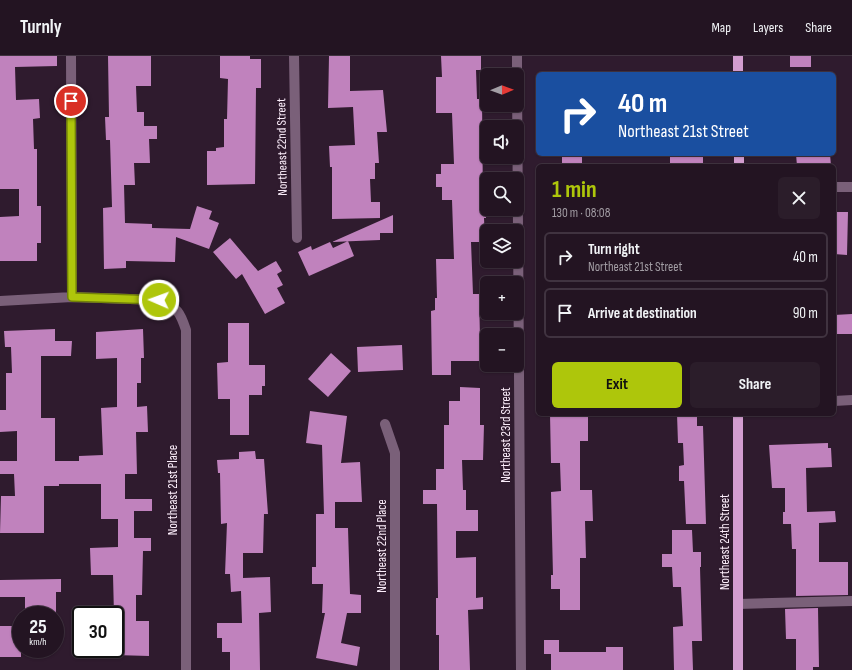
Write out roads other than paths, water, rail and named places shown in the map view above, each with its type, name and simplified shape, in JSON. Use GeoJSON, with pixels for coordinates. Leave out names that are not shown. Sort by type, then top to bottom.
{"type":"FeatureCollection","features":[{"type":"Feature","properties":{"kind":"main road"},"geometry":{"type":"LineString","coordinates":[[738,56],[738,72]]}},
{"type":"Feature","properties":{"kind":"main road","name":"Northeast 24th Street"},"geometry":{"type":"LineString","coordinates":[[738,416],[738,670]]}},
{"type":"Feature","properties":{"kind":"street"},"geometry":{"type":"LineString","coordinates":[[0,300],[72,297],[71,56]]}},
{"type":"Feature","properties":{"kind":"street","name":"Northeast 22nd Street"},"geometry":{"type":"LineString","coordinates":[[294,56],[297,238]]}},
{"type":"Feature","properties":{"kind":"street"},"geometry":{"type":"LineString","coordinates":[[517,56],[517,68]]}},
{"type":"Feature","properties":{"kind":"street","name":"Northeast 23rd Street"},"geometry":{"type":"LineString","coordinates":[[517,112],[521,670]]}},
{"type":"Feature","properties":{"kind":"street"},"geometry":{"type":"LineString","coordinates":[[836,187],[852,187]]}},
{"type":"Feature","properties":{"kind":"street","name":"Northeast 21st Place"},"geometry":{"type":"LineString","coordinates":[[72,297],[159,300],[172,305],[180,312],[186,330],[186,670]]}},
{"type":"Feature","properties":{"kind":"street"},"geometry":{"type":"LineString","coordinates":[[836,400],[852,400]]}},
{"type":"Feature","properties":{"kind":"street","name":"Northeast 22nd Place"},"geometry":{"type":"LineString","coordinates":[[385,424],[395,453],[395,670]]}},
{"type":"Feature","properties":{"kind":"street"},"geometry":{"type":"LineString","coordinates":[[738,604],[852,601]]}}]}
